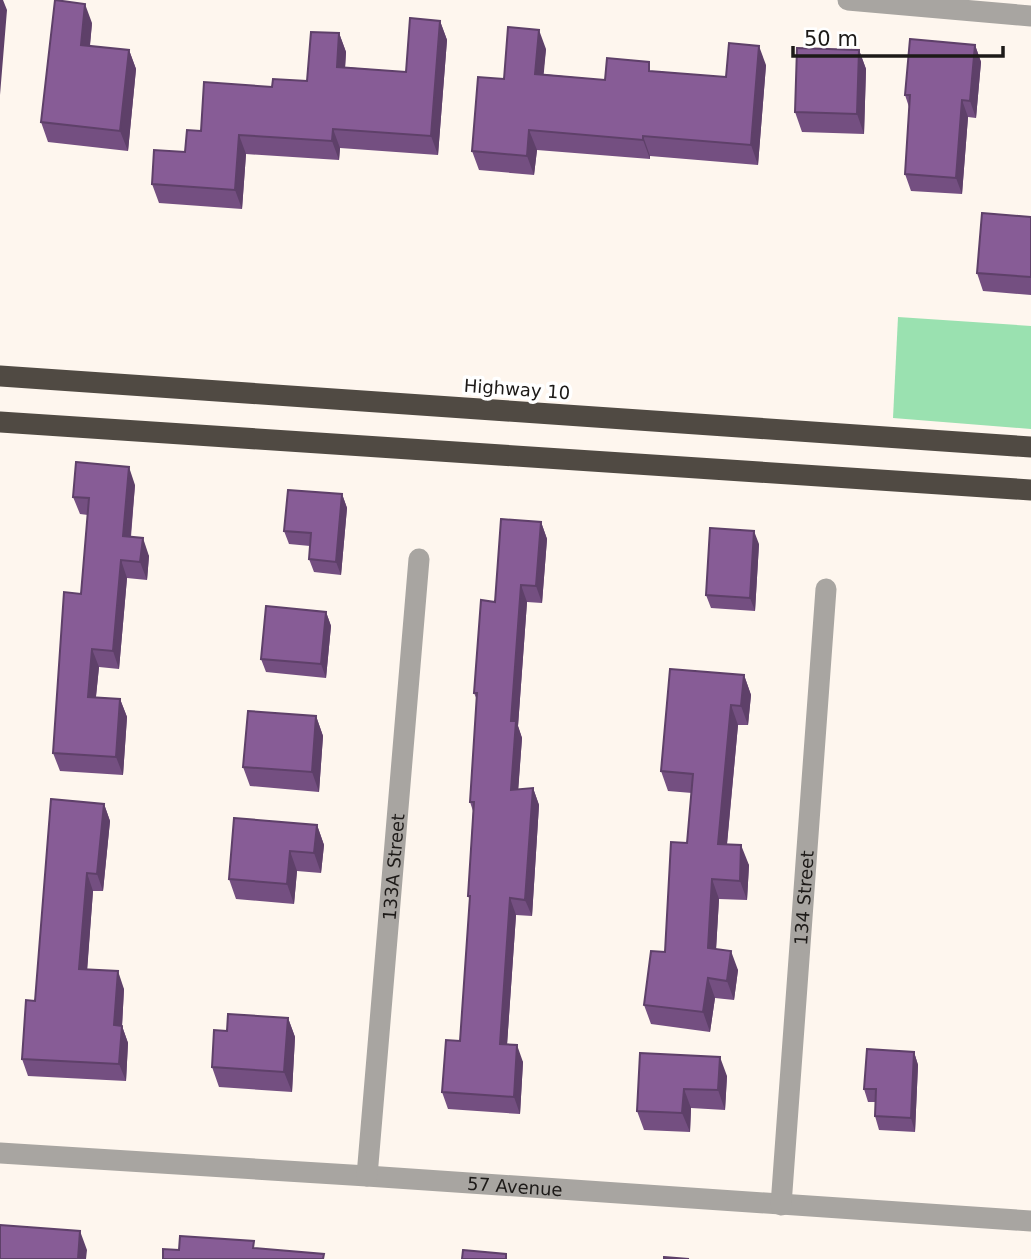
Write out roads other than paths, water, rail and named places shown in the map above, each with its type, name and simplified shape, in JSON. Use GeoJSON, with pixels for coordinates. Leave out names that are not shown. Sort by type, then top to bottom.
{"type":"FeatureCollection","features":[{"type":"Feature","properties":{"kind":"highway","name":"Highway 10"},"geometry":{"type":"LineString","coordinates":[[0,376],[1031,447]]}},
{"type":"Feature","properties":{"kind":"highway"},"geometry":{"type":"LineString","coordinates":[[0,422],[1031,490]]}},
{"type":"Feature","properties":{"kind":"street"},"geometry":{"type":"LineString","coordinates":[[848,0],[1031,16]]}},
{"type":"Feature","properties":{"kind":"street","name":"133A Street"},"geometry":{"type":"LineString","coordinates":[[367,1176],[419,559]]}},
{"type":"Feature","properties":{"kind":"street","name":"134 Street"},"geometry":{"type":"LineString","coordinates":[[781,1205],[826,589]]}},
{"type":"Feature","properties":{"kind":"street","name":"57 Avenue"},"geometry":{"type":"LineString","coordinates":[[0,1153],[1031,1221]]}}]}
